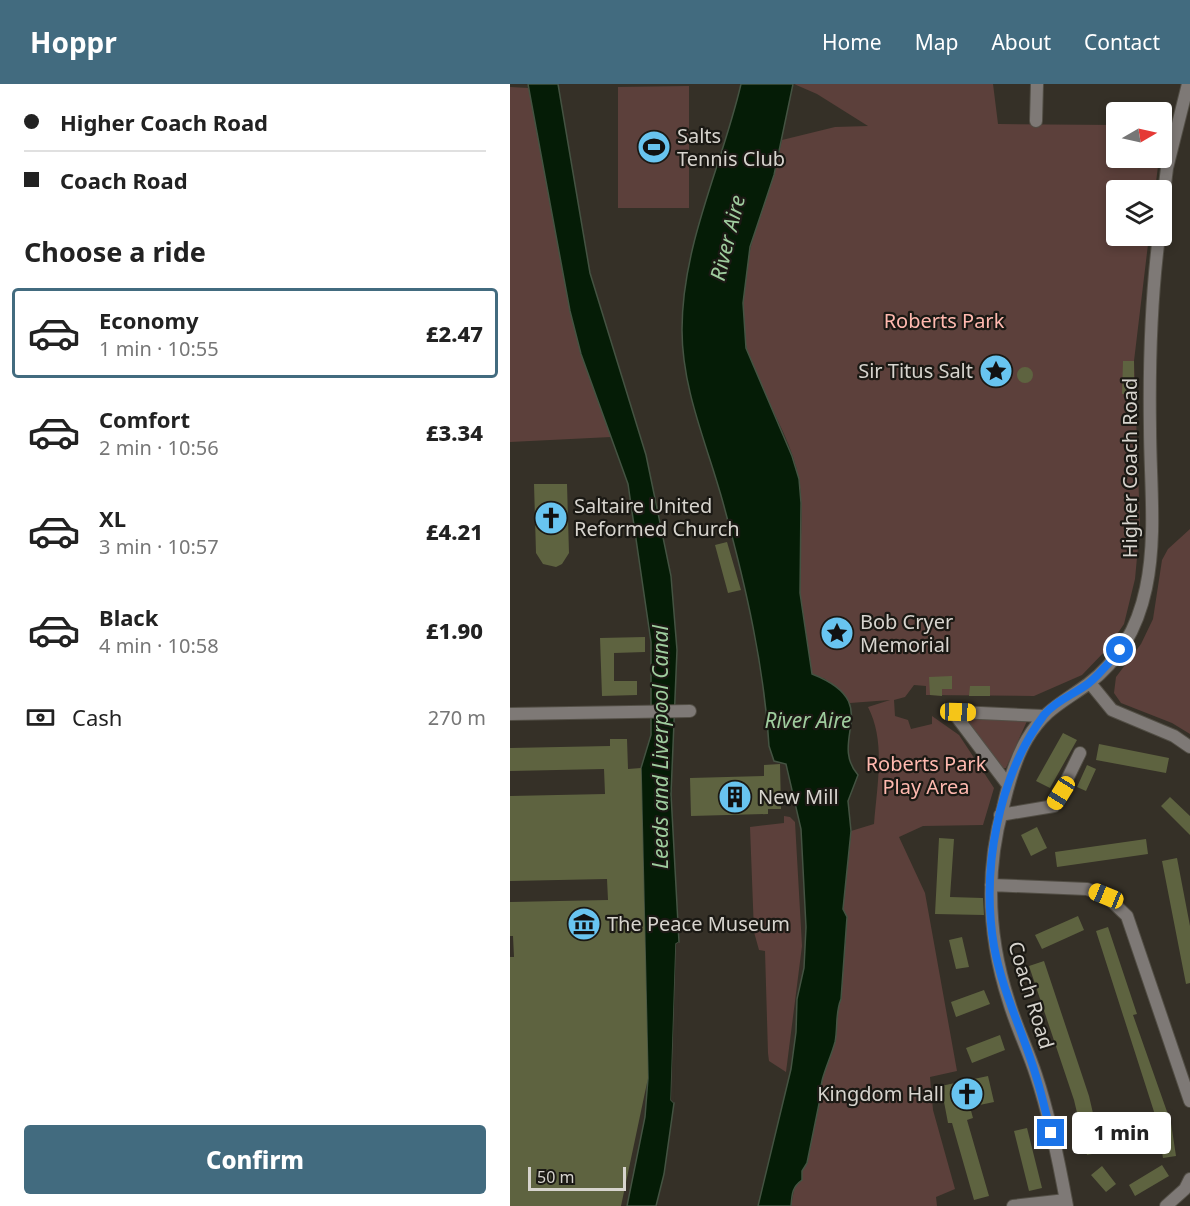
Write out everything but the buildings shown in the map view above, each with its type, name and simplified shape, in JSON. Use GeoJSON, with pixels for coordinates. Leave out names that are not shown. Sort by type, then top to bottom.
{"type":"FeatureCollection","features":[{"type":"Feature","properties":{"kind":"street"},"geometry":{"type":"LineString","coordinates":[[1036,121],[1037,84]]}},
{"type":"Feature","properties":{"kind":"street"},"geometry":{"type":"LineString","coordinates":[[1166,180],[1188,84]]}},
{"type":"Feature","properties":{"kind":"street","name":"Higher Coach Road"},"geometry":{"type":"LineString","coordinates":[[1090,683],[1130,637],[1146,586],[1152,501],[1150,350],[1158,246]]}},
{"type":"Feature","properties":{"kind":"street"},"geometry":{"type":"LineString","coordinates":[[1090,683],[1112,710],[1174,736],[1190,747]]}},
{"type":"Feature","properties":{"kind":"street","name":"Coach Road"},"geometry":{"type":"LineString","coordinates":[[1067,1203],[1036,1075],[1008,1000],[994,945],[991,885],[1000,815],[1008,785],[1026,740],[1049,709],[1090,683]]}},
{"type":"Feature","properties":{"kind":"street"},"geometry":{"type":"LineString","coordinates":[[510,714],[635,710],[688,711]]}},
{"type":"Feature","properties":{"kind":"street"},"geometry":{"type":"LineString","coordinates":[[1008,785],[956,716],[958,712],[1044,716]]}},
{"type":"Feature","properties":{"kind":"street"},"geometry":{"type":"LineString","coordinates":[[1000,815],[1054,806],[1080,753]]}},
{"type":"Feature","properties":{"kind":"street"},"geometry":{"type":"LineString","coordinates":[[991,885],[1087,889],[1106,896],[1127,916],[1190,1101]]}},
{"type":"Feature","properties":{"kind":"street"},"geometry":{"type":"LineString","coordinates":[[1166,1206],[1185,1189],[1190,1179]]}},
{"type":"Feature","properties":{"kind":"street"},"geometry":{"type":"LineString","coordinates":[[1013,1206],[1067,1203]]}},
{"type":"Feature","properties":{"kind":"green space","name":"Roberts Park"},"geometry":{"type":"Polygon","coordinates":[[[794,84],[993,84],[998,124],[1106,125],[1106,168],[1158,168],[1156,180],[1106,180],[1106,246],[1148,246],[1134,361],[1140,525],[1135,579],[1124,624],[1107,649],[1082,675],[1034,696],[926,695],[926,686],[914,685],[905,697],[894,700],[895,716],[908,720],[911,729],[932,724],[932,716],[959,735],[994,788],[983,825],[923,826],[899,837],[925,893],[957,1071],[930,1077],[933,1110],[955,1189],[936,1197],[937,1206],[791,1206],[795,1185],[802,1180],[802,1171],[807,1163],[821,1084],[835,1042],[841,999],[847,917],[843,909],[851,831],[874,824],[879,749],[874,720],[868,707],[890,700],[850,703],[825,679],[812,675],[801,603],[799,480],[789,446],[752,366],[742,323],[742,297],[746,270],[782,140],[835,127],[868,126],[817,94],[794,84]]]}},
{"type":"Feature","properties":{"kind":"green space","name":"Salts Tennis Club"},"geometry":{"type":"Polygon","coordinates":[[[689,86],[689,208],[618,208],[618,87],[689,86]]]}},
{"type":"Feature","properties":{"kind":"green space"},"geometry":{"type":"Polygon","coordinates":[[[510,87],[529,88],[581,354],[611,437],[510,442],[510,87]]]}},
{"type":"Feature","properties":{"kind":"green space"},"geometry":{"type":"Polygon","coordinates":[[[1190,529],[1190,734],[1172,723],[1121,703],[1114,693],[1116,677],[1141,644],[1153,619],[1162,560],[1168,549],[1190,529]]]}},
{"type":"Feature","properties":{"kind":"green space"},"geometry":{"type":"Polygon","coordinates":[[[970,718],[1027,721],[1006,768],[1000,768],[966,724],[970,718]]]}},
{"type":"Feature","properties":{"kind":"green space"},"geometry":{"type":"Polygon","coordinates":[[[784,816],[790,817],[795,822],[802,946],[786,1072],[769,1061],[765,951],[759,950],[754,932],[750,827],[784,823],[784,816]]]}},
{"type":"Feature","properties":{"kind":"water","name":"Leeds and Liverpool Canal"},"geometry":{"type":"Polygon","coordinates":[[[528,84],[558,84],[590,273],[646,455],[671,576],[677,650],[671,794],[679,942],[676,944],[671,1100],[674,1103],[664,1174],[656,1206],[627,1206],[645,1117],[648,1078],[641,768],[651,735],[651,642],[628,484],[581,354],[570,311],[528,84]]]}},
{"type":"Feature","properties":{"kind":"water","name":"River Aire"},"geometry":{"type":"Polygon","coordinates":[[[741,84],[793,84],[774,175],[750,247],[743,303],[746,348],[792,456],[799,479],[800,593],[812,674],[834,685],[846,697],[851,709],[848,748],[850,762],[858,775],[848,801],[851,831],[843,909],[847,917],[836,1036],[821,1084],[807,1163],[802,1171],[802,1180],[793,1191],[791,1206],[758,1206],[791,1069],[796,1032],[797,999],[804,968],[806,927],[801,829],[786,764],[774,761],[769,746],[763,686],[753,627],[725,510],[692,399],[683,353],[684,298],[689,267],[704,206],[741,84]]]}},
{"type":"Feature","properties":{"kind":"pier"},"geometry":{"type":"Polygon","coordinates":[[[679,942],[674,1103],[671,1100],[676,944],[679,942]]]}},
{"type":"Feature","properties":{"kind":"place","name":"Salts Tennis Club"},"geometry":{"type":"Point","coordinates":[654,147]}},
{"type":"Feature","properties":{"kind":"place","name":"Sir Titus Salt"},"geometry":{"type":"Point","coordinates":[996,371]}},
{"type":"Feature","properties":{"kind":"place","name":"Saltaire United Reformed Church"},"geometry":{"type":"Point","coordinates":[551,518]}},
{"type":"Feature","properties":{"kind":"place","name":"Bob Cryer Memorial"},"geometry":{"type":"Point","coordinates":[837,633]}},
{"type":"Feature","properties":{"kind":"place","name":"New Mill"},"geometry":{"type":"Point","coordinates":[735,797]}},
{"type":"Feature","properties":{"kind":"place","name":"The Peace Museum"},"geometry":{"type":"Point","coordinates":[584,924]}},
{"type":"Feature","properties":{"kind":"place","name":"Kingdom Hall"},"geometry":{"type":"Point","coordinates":[967,1094]}},
{"type":"Feature","properties":{"kind":"route"},"geometry":{"type":"LineString","coordinates":[[1051,1133],[1036,1075],[1008,1000],[994,945],[990,893],[996,832],[1008,785],[1026,740],[1049,709],[1090,683],[1120,650]]}},
{"type":"Feature","properties":{"kind":"park label","name":"Roberts Park Play Area"},"geometry":{"type":"Point","coordinates":[926,776]}}]}
